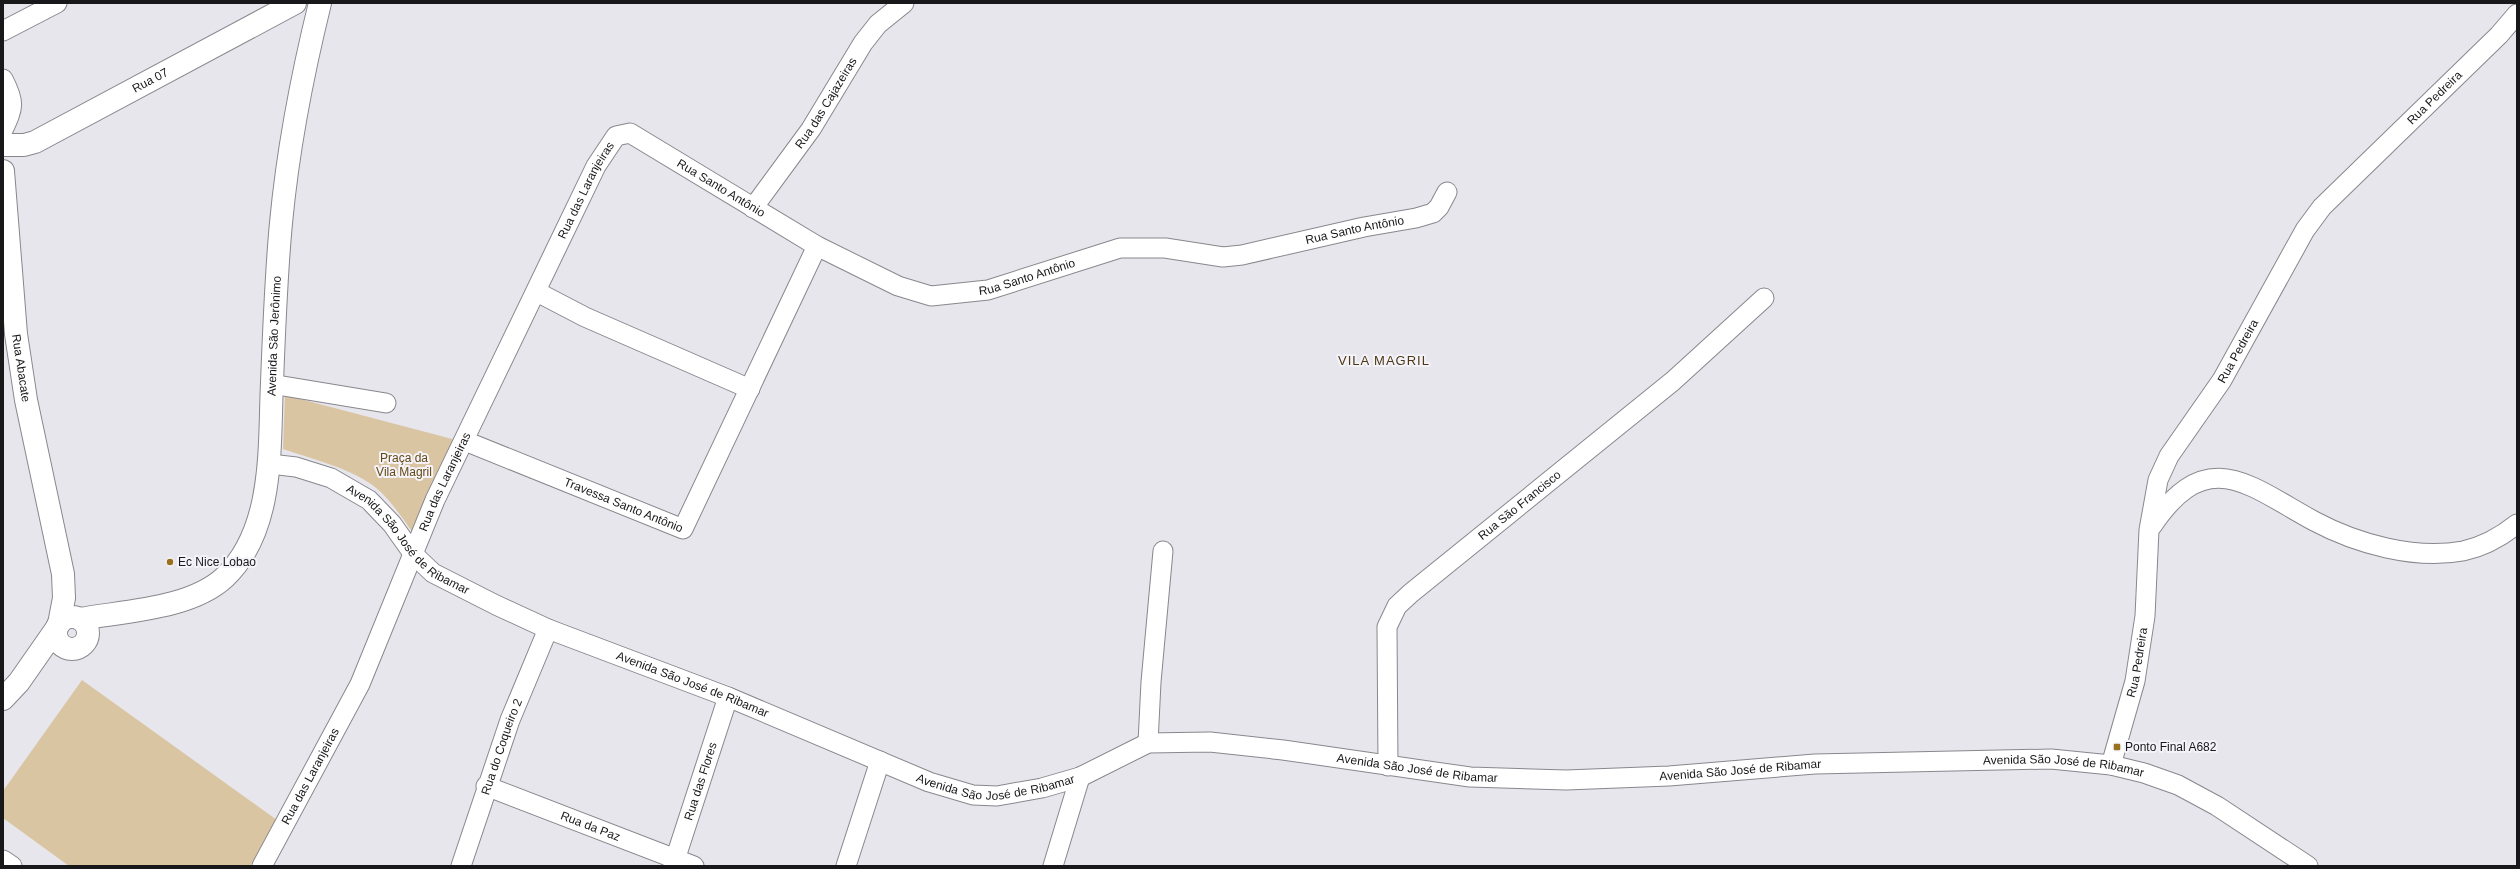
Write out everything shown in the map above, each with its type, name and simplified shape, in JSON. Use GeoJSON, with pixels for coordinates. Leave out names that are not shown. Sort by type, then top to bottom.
{"type":"FeatureCollection","features":[{"type":"Feature","properties":{"kind":"main road","name":"Rua 07"},"geometry":{"type":"LineString","coordinates":[[3,145],[24,145],[35,142],[295,3]]}},
{"type":"Feature","properties":{"kind":"main road","name":"Avenida São Jerônimo"},"geometry":{"type":"LineString","coordinates":[[3,699],[19,682],[68,622],[181,601],[209,589],[225,576],[238,561],[252,538],[270,464],[271,384],[281,224],[288,158],[299,91],[320,3]]}},
{"type":"Feature","properties":{"kind":"main road","name":"Rua Abacate"},"geometry":{"type":"LineString","coordinates":[[3,171],[16,334],[26,400],[61,561],[64,598],[68,622]]}},
{"type":"Feature","properties":{"kind":"main road","name":"Avenida São Jerônimo"},"geometry":{"type":"LineString","coordinates":[[19,682],[55,659],[80,647],[115,621],[146,608]]}},
{"type":"Feature","properties":{"kind":"main road"},"geometry":{"type":"LineString","coordinates":[[68,622],[88,630],[80,647],[60,644],[57,640],[68,622]]}},
{"type":"Feature","properties":{"kind":"street"},"geometry":{"type":"LineString","coordinates":[[3,31],[57,3]]}},
{"type":"Feature","properties":{"kind":"street","name":"Rua das Cajazeiras"},"geometry":{"type":"LineString","coordinates":[[753,208],[811,129],[863,43],[878,24],[904,3]]}},
{"type":"Feature","properties":{"kind":"street","name":"Rua Pedreira"},"geometry":{"type":"LineString","coordinates":[[2111,765],[2135,681],[2145,616],[2149,530],[2158,480],[2169,456],[2222,380],[2305,230],[2322,207],[2494,40],[2517,14]]}},
{"type":"Feature","properties":{"kind":"street"},"geometry":{"type":"LineString","coordinates":[[3,79],[10,91],[13,107],[3,130]]}},
{"type":"Feature","properties":{"kind":"street","name":"Rua Santo Antônio"},"geometry":{"type":"LineString","coordinates":[[630,133],[817,246],[898,286],[931,296],[954,295],[988,290],[1120,248],[1165,248],[1223,257],[1264,251],[1364,227],[1416,218],[1433,213],[1439,207],[1447,192]]}},
{"type":"Feature","properties":{"kind":"street","name":"Rua das Laranjeiras"},"geometry":{"type":"LineString","coordinates":[[262,866],[360,684],[414,555],[435,500],[606,149],[616,136],[630,133]]}},
{"type":"Feature","properties":{"kind":"street","name":"Travessa Santo Antônio"},"geometry":{"type":"LineString","coordinates":[[465,440],[683,529],[817,246]]}},
{"type":"Feature","properties":{"kind":"street"},"geometry":{"type":"LineString","coordinates":[[537,292],[585,317],[750,389]]}},
{"type":"Feature","properties":{"kind":"street","name":"Rua São Francisco"},"geometry":{"type":"LineString","coordinates":[[1388,766],[1387,627],[1397,606],[1443,566],[1673,381],[1764,298]]}},
{"type":"Feature","properties":{"kind":"street"},"geometry":{"type":"LineString","coordinates":[[271,384],[386,404]]}},
{"type":"Feature","properties":{"kind":"street","name":"Avenida São José de Ribamar"},"geometry":{"type":"LineString","coordinates":[[270,464],[296,467],[331,478],[369,500],[392,524],[414,555],[433,573],[548,629],[728,697],[950,790],[972,795],[997,796],[1016,794],[1080,777],[1148,743],[1210,742],[1283,750],[1470,777],[1566,780],[1669,776],[1815,764],[2052,759],[2111,765],[2144,773],[2185,789],[2218,806],[2308,866]]}},
{"type":"Feature","properties":{"kind":"street"},"geometry":{"type":"LineString","coordinates":[[2149,530],[2164,509],[2190,486],[2211,480],[2230,479],[2268,493],[2314,521],[2337,531],[2361,540],[2416,552],[2464,551],[2494,539],[2517,524]]}},
{"type":"Feature","properties":{"kind":"street"},"geometry":{"type":"LineString","coordinates":[[1148,743],[1151,682],[1163,551]]}},
{"type":"Feature","properties":{"kind":"street","name":"Rua do Coqueiro 2"},"geometry":{"type":"LineString","coordinates":[[461,866],[486,786],[510,720],[548,629]]}},
{"type":"Feature","properties":{"kind":"street","name":"Rua das Flores"},"geometry":{"type":"LineString","coordinates":[[675,862],[728,697]]}},
{"type":"Feature","properties":{"kind":"street"},"geometry":{"type":"LineString","coordinates":[[846,866],[880,761]]}},
{"type":"Feature","properties":{"kind":"street"},"geometry":{"type":"LineString","coordinates":[[1053,866],[1080,777]]}},
{"type":"Feature","properties":{"kind":"street","name":"Rua da Paz"},"geometry":{"type":"LineString","coordinates":[[486,786],[675,862],[694,866]]}},
{"type":"Feature","properties":{"kind":"street"},"geometry":{"type":"LineString","coordinates":[[3,860],[12,866]]}},
{"type":"Feature","properties":{"kind":"green space","name":"Praça da Vila Magril"},"geometry":{"type":"Polygon","coordinates":[[[285,395],[456,440],[413,533],[389,500],[371,484],[340,468],[283,449],[285,395]]]}},
{"type":"Feature","properties":{"kind":"green space"},"geometry":{"type":"Polygon","coordinates":[[[82,680],[281,823],[250,866],[69,866],[3,818],[3,791],[82,680]]]}},
{"type":"Feature","properties":{"kind":"place","name":"Ec Nice Lobao"},"geometry":{"type":"Point","coordinates":[170,562]}},
{"type":"Feature","properties":{"kind":"place","name":"Ponto Final A682"},"geometry":{"type":"Point","coordinates":[2117,747]}},
{"type":"Feature","properties":{"kind":"district","name":"VILA MAGRIL"},"geometry":{"type":"Point","coordinates":[1384,360]}}]}
